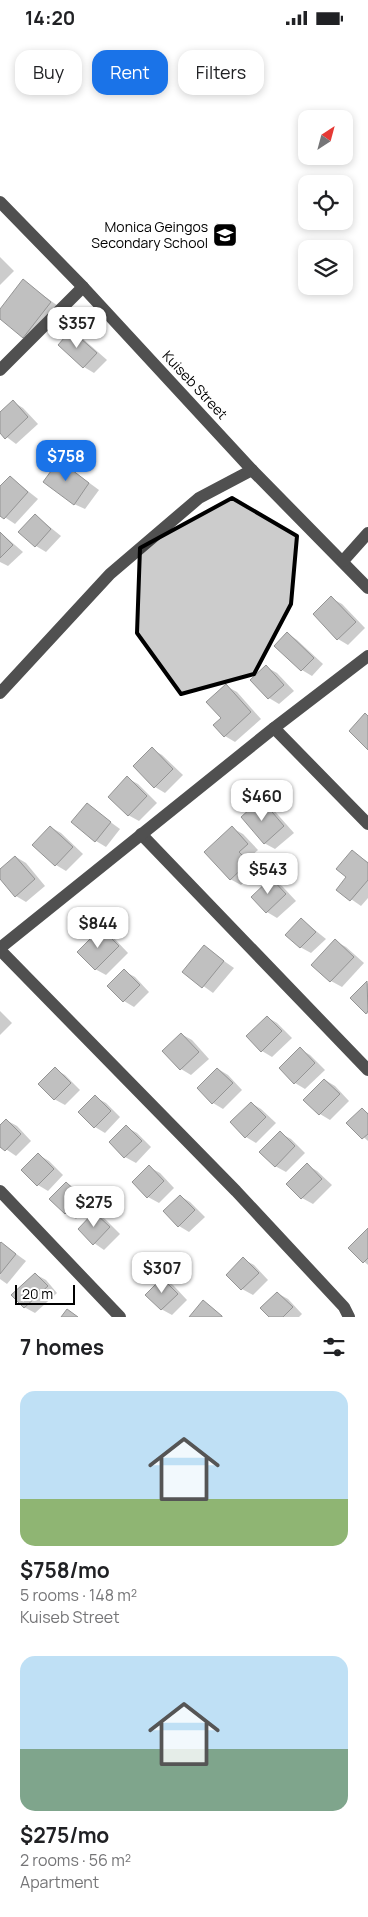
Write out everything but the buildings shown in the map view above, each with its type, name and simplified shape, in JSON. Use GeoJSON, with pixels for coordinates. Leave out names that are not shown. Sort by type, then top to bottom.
{"type":"FeatureCollection","features":[{"type":"Feature","properties":{"kind":"street","name":"Kuiseb Street"},"geometry":{"type":"LineString","coordinates":[[0,202],[83,287],[252,470],[368,588]]}},
{"type":"Feature","properties":{"kind":"street"},"geometry":{"type":"LineString","coordinates":[[0,370],[83,287]]}},
{"type":"Feature","properties":{"kind":"street"},"geometry":{"type":"LineString","coordinates":[[0,693],[110,574],[199,497],[252,470]]}},
{"type":"Feature","properties":{"kind":"street"},"geometry":{"type":"LineString","coordinates":[[343,561],[368,533]]}},
{"type":"Feature","properties":{"kind":"street"},"geometry":{"type":"LineString","coordinates":[[349,1317],[344,1307],[236,1191],[0,949],[274,728],[368,656]]}},
{"type":"Feature","properties":{"kind":"street"},"geometry":{"type":"LineString","coordinates":[[274,728],[368,824]]}},
{"type":"Feature","properties":{"kind":"street"},"geometry":{"type":"LineString","coordinates":[[141,835],[368,1069]]}},
{"type":"Feature","properties":{"kind":"street"},"geometry":{"type":"LineString","coordinates":[[0,1191],[120,1317]]}},
{"type":"Feature","properties":{"kind":"highlighted area"},"geometry":{"type":"Polygon","coordinates":[[[232,498],[297,536],[291,604],[254,674],[181,694],[137,633],[140,548],[232,498]]]}},
{"type":"Feature","properties":{"kind":"place","name":"Monica Geingos Secondary School"},"geometry":{"type":"Point","coordinates":[225,235]}}]}
